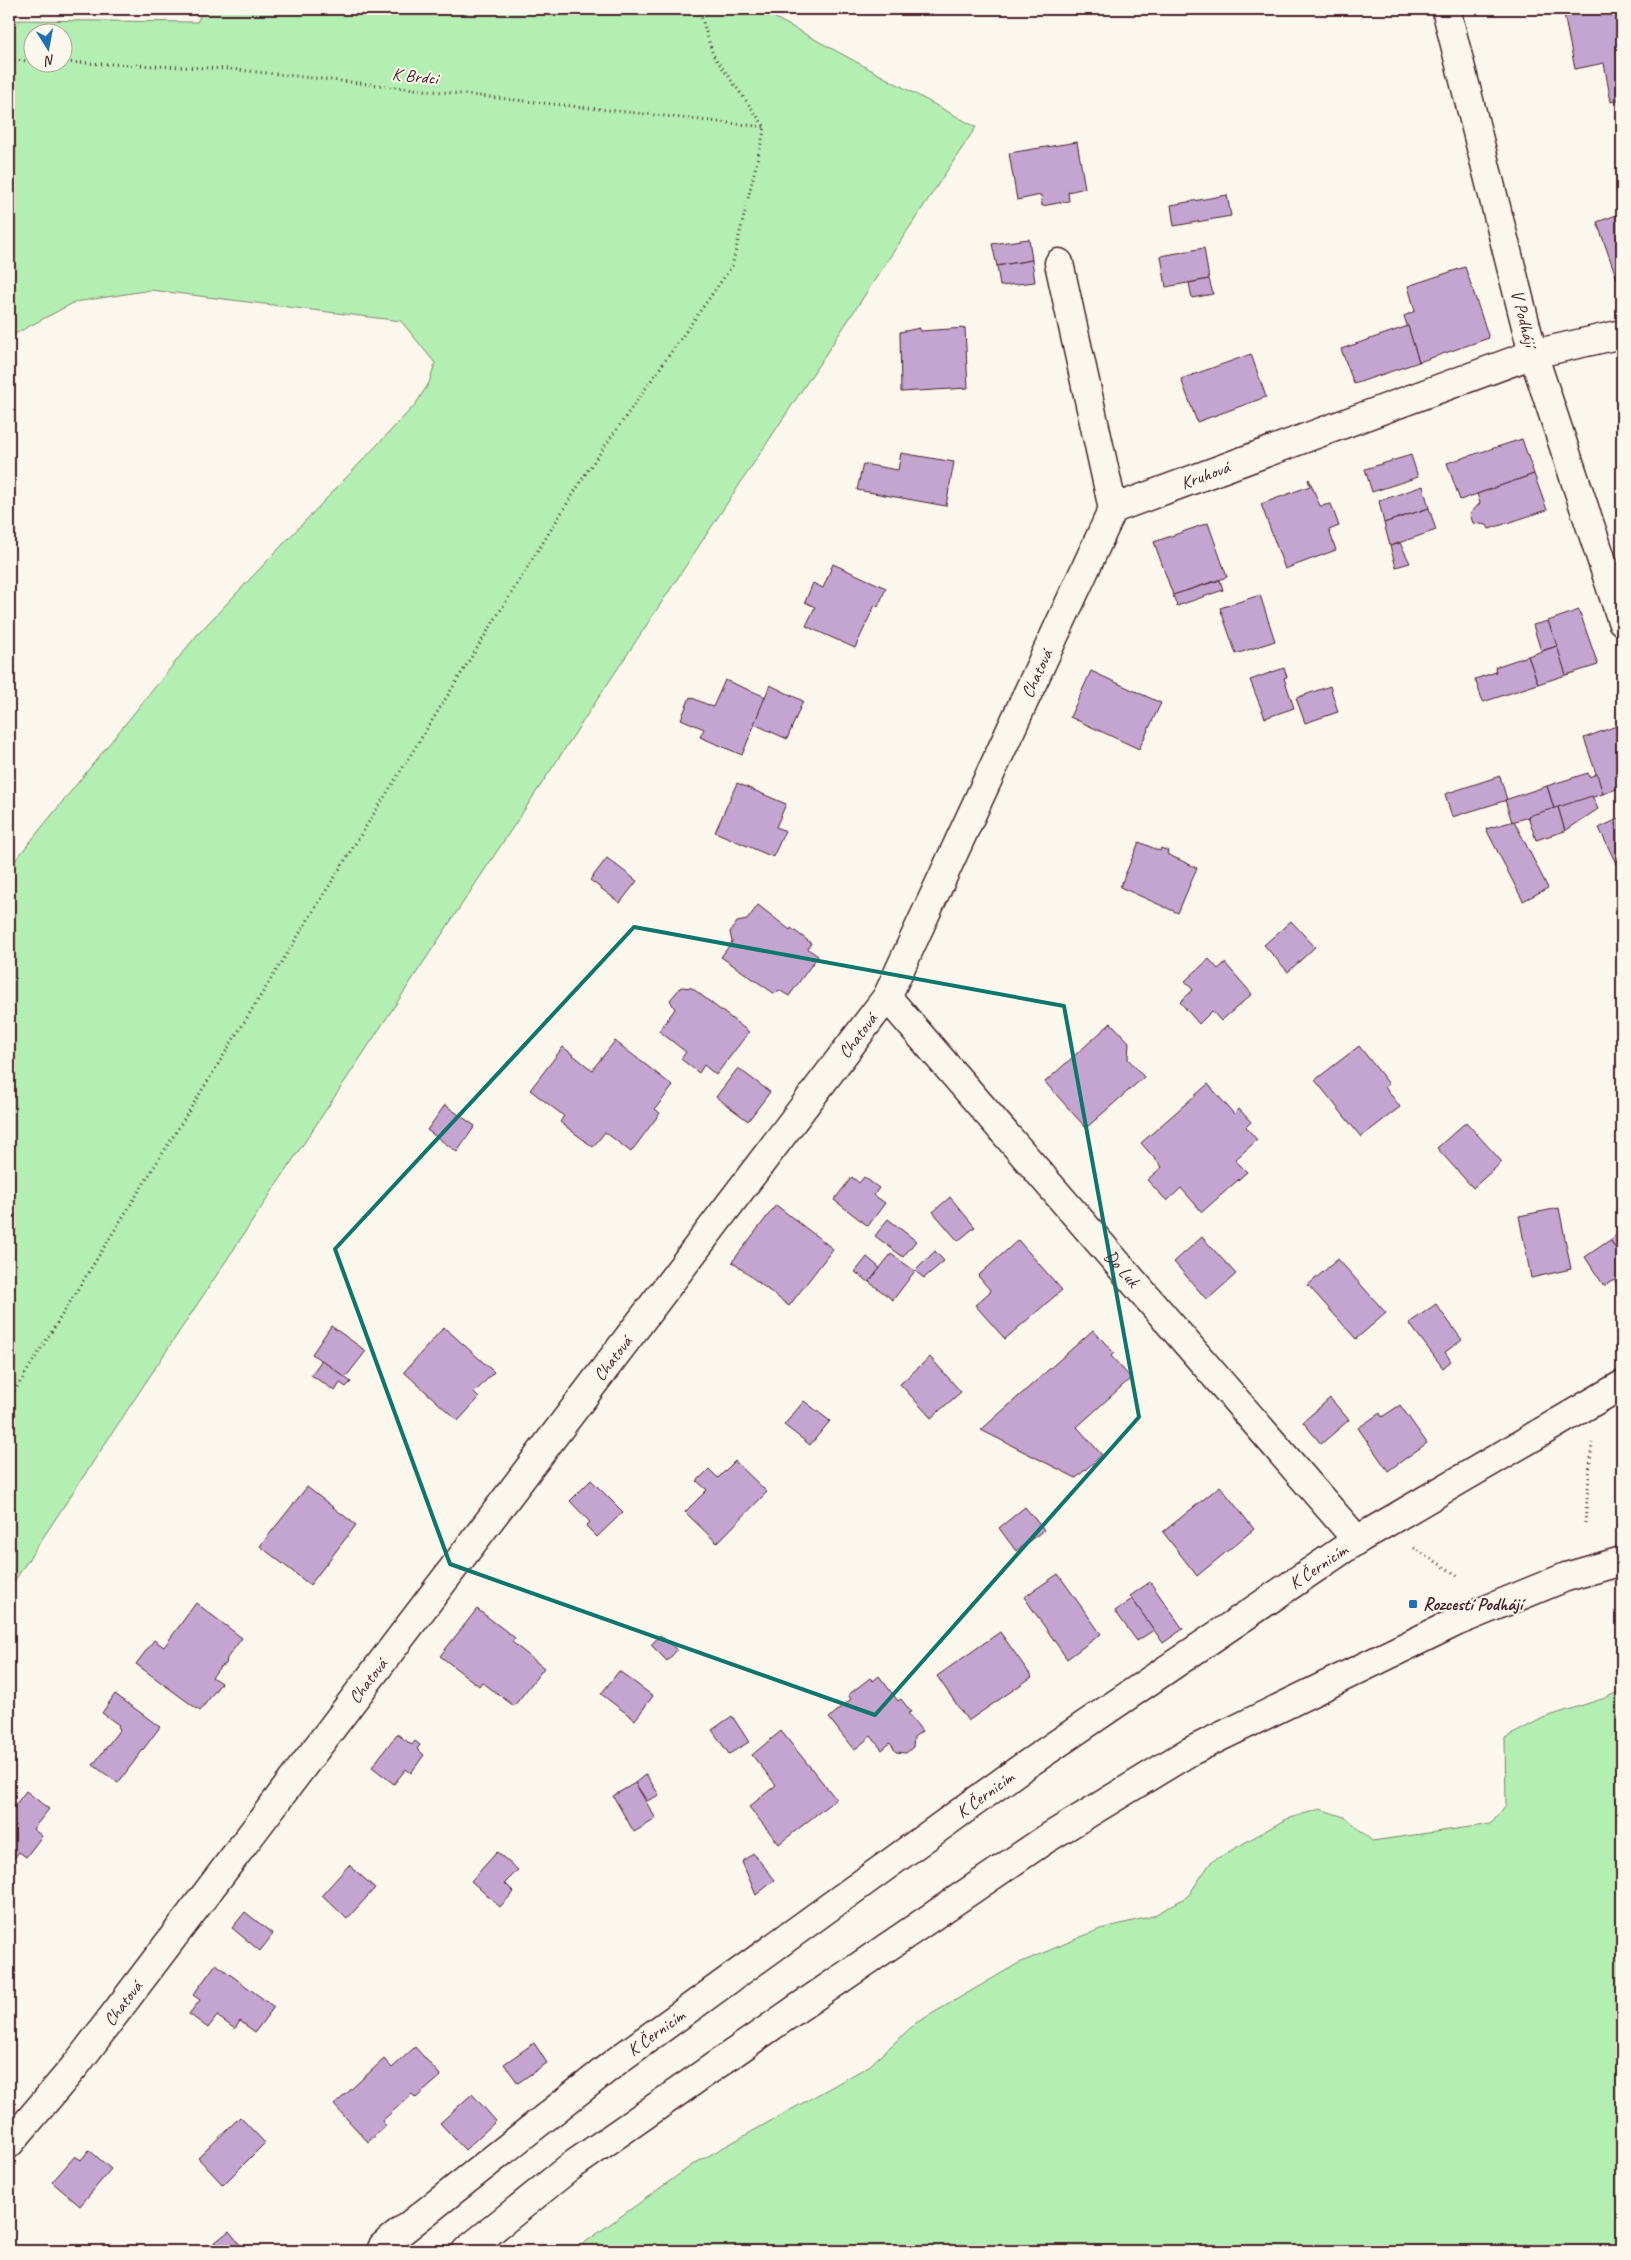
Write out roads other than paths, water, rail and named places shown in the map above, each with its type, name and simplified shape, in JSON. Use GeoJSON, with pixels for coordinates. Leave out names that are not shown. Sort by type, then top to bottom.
{"type":"FeatureCollection","features":[{"type":"Feature","properties":{"kind":"street","name":"V Podhájí"},"geometry":{"type":"LineString","coordinates":[[1446,9],[1533,354],[1622,620]]}},
{"type":"Feature","properties":{"kind":"street"},"geometry":{"type":"LineString","coordinates":[[1059,262],[1113,509]]}},
{"type":"Feature","properties":{"kind":"street","name":"Kruhová"},"geometry":{"type":"LineString","coordinates":[[1113,509],[1533,354],[1622,334]]}},
{"type":"Feature","properties":{"kind":"street","name":"Chatová"},"geometry":{"type":"LineString","coordinates":[[9,2144],[76,2065],[887,997],[1113,509]]}},
{"type":"Feature","properties":{"kind":"street","name":"Do Luk"},"geometry":{"type":"LineString","coordinates":[[887,997],[1357,1540]]}},
{"type":"Feature","properties":{"kind":"street","name":"K Černicím"},"geometry":{"type":"LineString","coordinates":[[381,2251],[383,2246],[618,2060],[1020,1769],[1357,1540],[1596,1403],[1622,1385]]}},
{"type":"Feature","properties":{"kind":"street"},"geometry":{"type":"LineString","coordinates":[[466,2251],[570,2167],[798,2008],[1046,1839],[1189,1752],[1456,1622],[1566,1577],[1622,1561]]}},
{"type":"Feature","properties":{"kind":"place","name":"Rozcestí Podhájí"},"geometry":{"type":"Point","coordinates":[1413,1604]}}]}
